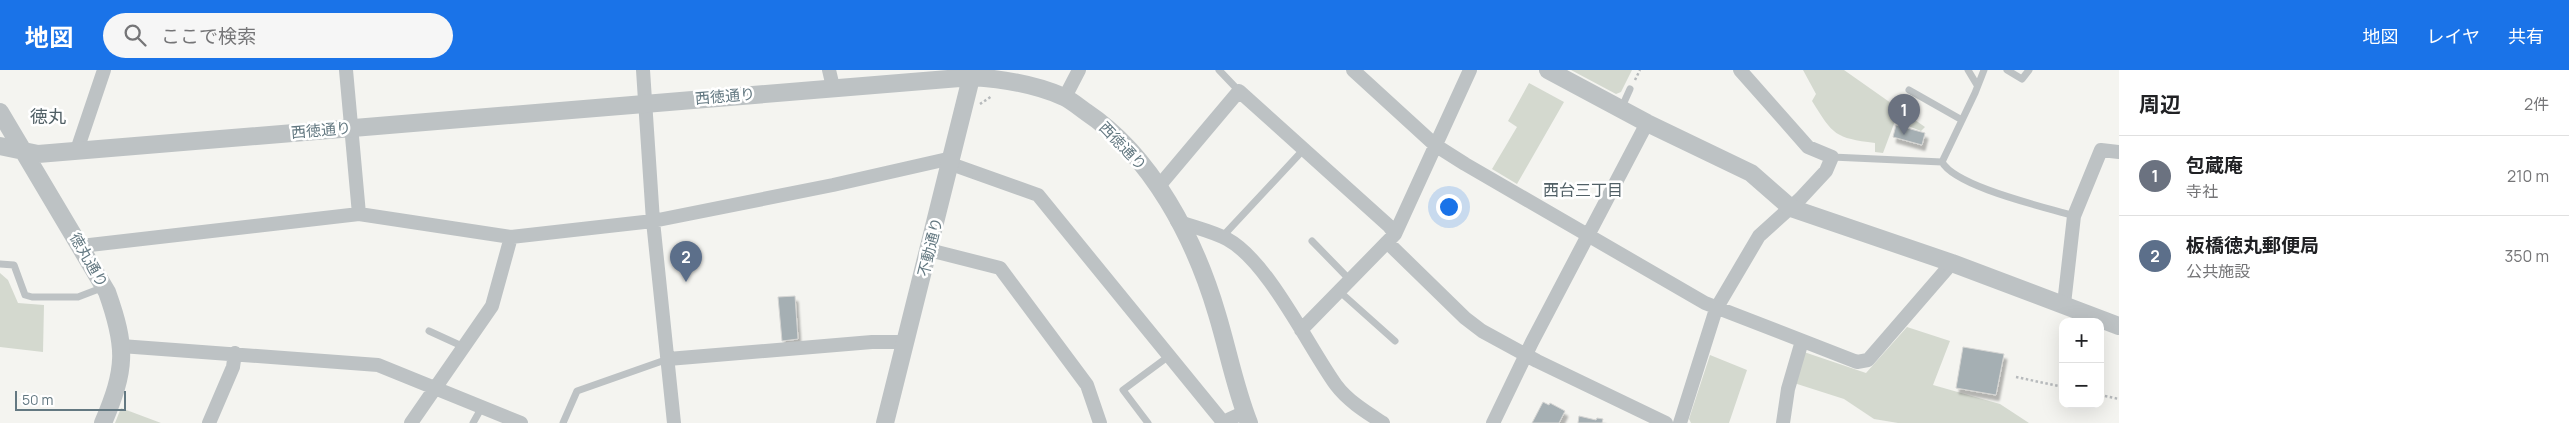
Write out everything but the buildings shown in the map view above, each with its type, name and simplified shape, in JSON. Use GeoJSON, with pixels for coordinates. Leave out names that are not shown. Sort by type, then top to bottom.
{"type":"FeatureCollection","features":[{"type":"Feature","properties":{"kind":"street"},"geometry":{"type":"LineString","coordinates":[[77,150],[104,70]]}},
{"type":"Feature","properties":{"kind":"street"},"geometry":{"type":"LineString","coordinates":[[346,70],[359,214]]}},
{"type":"Feature","properties":{"kind":"street"},"geometry":{"type":"LineString","coordinates":[[643,70],[654,221],[674,423]]}},
{"type":"Feature","properties":{"kind":"street"},"geometry":{"type":"LineString","coordinates":[[1065,97],[1079,70]]}},
{"type":"Feature","properties":{"kind":"street"},"geometry":{"type":"LineString","coordinates":[[1353,70],[1435,145],[1589,235],[1716,308],[1857,362],[1868,360],[1952,263]]}},
{"type":"Feature","properties":{"kind":"street"},"geometry":{"type":"LineString","coordinates":[[1301,330],[1391,238],[1470,70]]}},
{"type":"Feature","properties":{"kind":"street"},"geometry":{"type":"LineString","coordinates":[[1548,70],[1647,123],[1751,173],[1791,208],[1952,263],[2119,326]]}},
{"type":"Feature","properties":{"kind":"street"},"geometry":{"type":"LineString","coordinates":[[1680,423],[1716,308],[1758,236],[1791,208],[1826,171],[1832,157],[1808,147],[1740,70]]}},
{"type":"Feature","properties":{"kind":"street","name":"西徳通り"},"geometry":{"type":"LineString","coordinates":[[0,146],[38,154],[646,102],[831,79],[973,73],[1019,83],[1065,97],[1118,136],[1140,160],[1159,186],[1209,290],[1247,417]]}},
{"type":"Feature","properties":{"kind":"street","name":"不動通り"},"geometry":{"type":"LineString","coordinates":[[885,423],[973,73]]}},
{"type":"Feature","properties":{"kind":"street"},"geometry":{"type":"LineString","coordinates":[[1159,186],[1239,91],[1305,148],[1389,226],[1391,238],[1467,321],[1527,355],[1666,423]]}},
{"type":"Feature","properties":{"kind":"street","name":"徳丸通り"},"geometry":{"type":"LineString","coordinates":[[0,112],[22,151],[33,164],[104,286],[118,323],[122,346],[122,371],[116,392],[102,423]]}},
{"type":"Feature","properties":{"kind":"street"},"geometry":{"type":"LineString","coordinates":[[1493,423],[1647,123]]}},
{"type":"Feature","properties":{"kind":"street"},"geometry":{"type":"LineString","coordinates":[[2064,304],[2074,216],[2102,150],[2119,152]]}},
{"type":"Feature","properties":{"kind":"street"},"geometry":{"type":"LineString","coordinates":[[81,246],[359,214],[511,236],[654,221],[951,161],[1038,195],[1223,422],[1247,417]]}},
{"type":"Feature","properties":{"kind":"street"},"geometry":{"type":"LineString","coordinates":[[1177,221],[1222,237],[1246,254],[1262,271],[1337,386],[1354,404],[1383,423]]}},
{"type":"Feature","properties":{"kind":"street"},"geometry":{"type":"LineString","coordinates":[[411,423],[492,306],[511,236]]}},
{"type":"Feature","properties":{"kind":"street"},"geometry":{"type":"LineString","coordinates":[[929,250],[1000,268],[1087,385],[1100,423]]}},
{"type":"Feature","properties":{"kind":"street"},"geometry":{"type":"LineString","coordinates":[[1783,423],[1788,389],[1802,341]]}},
{"type":"Feature","properties":{"kind":"street"},"geometry":{"type":"LineString","coordinates":[[668,359],[863,342],[905,342]]}},
{"type":"Feature","properties":{"kind":"street"},"geometry":{"type":"LineString","coordinates":[[122,346],[378,365],[521,423]]}},
{"type":"Feature","properties":{"kind":"street"},"geometry":{"type":"LineString","coordinates":[[209,423],[233,366],[235,353]]}},
{"type":"Feature","properties":{"kind":"lane"},"geometry":{"type":"LineString","coordinates":[[1219,70],[1239,91]]}},
{"type":"Feature","properties":{"kind":"lane"},"geometry":{"type":"LineString","coordinates":[[1968,70],[1977,85]]}},
{"type":"Feature","properties":{"kind":"lane"},"geometry":{"type":"LineString","coordinates":[[1942,162],[1984,70]]}},
{"type":"Feature","properties":{"kind":"lane"},"geometry":{"type":"LineString","coordinates":[[2007,70],[2022,80],[2029,70]]}},
{"type":"Feature","properties":{"kind":"lane"},"geometry":{"type":"LineString","coordinates":[[1620,109],[1630,89]]}},
{"type":"Feature","properties":{"kind":"lane"},"geometry":{"type":"LineString","coordinates":[[1908,90],[1962,120]]}},
{"type":"Feature","properties":{"kind":"lane"},"geometry":{"type":"LineString","coordinates":[[1222,237],[1305,148]]}},
{"type":"Feature","properties":{"kind":"lane"},"geometry":{"type":"LineString","coordinates":[[1832,157],[1942,162],[1965,182],[2074,216]]}},
{"type":"Feature","properties":{"kind":"lane"},"geometry":{"type":"LineString","coordinates":[[1312,241],[1350,280]]}},
{"type":"Feature","properties":{"kind":"lane"},"geometry":{"type":"LineString","coordinates":[[0,264],[14,264],[25,294],[32,298],[78,298],[104,286]]}},
{"type":"Feature","properties":{"kind":"lane"},"geometry":{"type":"LineString","coordinates":[[1339,291],[1395,342]]}},
{"type":"Feature","properties":{"kind":"lane"},"geometry":{"type":"LineString","coordinates":[[429,331],[465,347]]}},
{"type":"Feature","properties":{"kind":"lane"},"geometry":{"type":"LineString","coordinates":[[1148,423],[1123,390],[1169,356]]}},
{"type":"Feature","properties":{"kind":"lane"},"geometry":{"type":"LineString","coordinates":[[564,423],[577,391],[668,359]]}},
{"type":"Feature","properties":{"kind":"lane"},"geometry":{"type":"LineString","coordinates":[[473,423],[482,407]]}},
{"type":"Feature","properties":{"kind":"path"},"geometry":{"type":"LineString","coordinates":[[981,104],[996,92]]}},
{"type":"Feature","properties":{"kind":"path"},"geometry":{"type":"LineString","coordinates":[[2016,377],[2059,386]]}},
{"type":"Feature","properties":{"kind":"path"},"geometry":{"type":"LineString","coordinates":[[2104,396],[2119,399]]}},
{"type":"Feature","properties":{"kind":"shaded area"},"geometry":{"type":"Polygon","coordinates":[[[1571,70],[1632,70],[1621,92],[1616,94],[1571,70]]]}},
{"type":"Feature","properties":{"kind":"shaded area"},"geometry":{"type":"Polygon","coordinates":[[[1803,70],[1844,70],[1925,127],[1921,131],[1895,121],[1883,153],[1875,152],[1875,143],[1851,139],[1836,133],[1831,128],[1812,101],[1816,94],[1803,70]]]}},
{"type":"Feature","properties":{"kind":"shaded area"},"geometry":{"type":"Polygon","coordinates":[[[1529,83],[1564,102],[1517,184],[1492,169],[1517,127],[1508,121],[1529,83]]]}},
{"type":"Feature","properties":{"kind":"shaded area"},"geometry":{"type":"Polygon","coordinates":[[[0,273],[8,280],[18,303],[44,305],[43,352],[0,347],[0,273]]]}},
{"type":"Feature","properties":{"kind":"shaded area"},"geometry":{"type":"Polygon","coordinates":[[[1907,327],[1950,341],[1933,385],[2000,404],[2029,423],[1898,423],[1874,419],[1844,399],[1794,383],[1804,352],[1866,373],[1907,327]]]}},
{"type":"Feature","properties":{"kind":"shaded area"},"geometry":{"type":"Polygon","coordinates":[[[1710,355],[1747,370],[1729,423],[1691,423],[1689,419],[1710,355]]]}},
{"type":"Feature","properties":{"kind":"shaded area"},"geometry":{"type":"Polygon","coordinates":[[[121,408],[161,423],[115,423],[121,408]]]}},
{"type":"Feature","properties":{"kind":"place","name":"包蔵庵"},"geometry":{"type":"Point","coordinates":[1904,135]}},
{"type":"Feature","properties":{"kind":"place","name":"板橋徳丸郵便局"},"geometry":{"type":"Point","coordinates":[686,282]}},
{"type":"Feature","properties":{"kind":"district","name":"徳丸"},"geometry":{"type":"Point","coordinates":[48,116]}},
{"type":"Feature","properties":{"kind":"district","name":"西台三丁目"},"geometry":{"type":"Point","coordinates":[1583,190]}}]}
